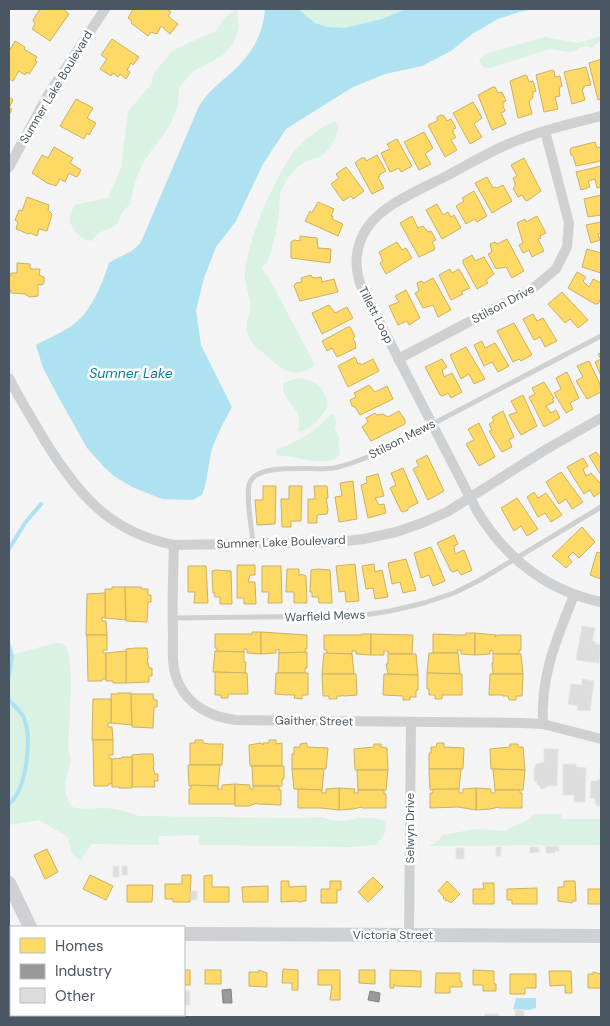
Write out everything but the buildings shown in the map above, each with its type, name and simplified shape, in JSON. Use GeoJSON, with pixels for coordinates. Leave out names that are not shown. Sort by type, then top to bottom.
{"type":"FeatureCollection","features":[{"type":"Feature","properties":{"kind":"street","name":"Sumner Lake Boulevard"},"geometry":{"type":"LineString","coordinates":[[9,167],[48,95],[106,9]]}},
{"type":"Feature","properties":{"kind":"street","name":"Tillett Loop"},"geometry":{"type":"LineString","coordinates":[[601,116],[546,131],[502,147],[398,201],[382,212],[367,228],[357,252],[357,276],[361,286],[470,498],[489,530],[516,560],[529,570],[553,585],[601,602]]}},
{"type":"Feature","properties":{"kind":"street","name":"Stilson Drive"},"geometry":{"type":"LineString","coordinates":[[398,359],[532,289],[556,269],[567,247],[569,223],[546,131]]}},
{"type":"Feature","properties":{"kind":"street","name":"Sumner Lake Boulevard"},"geometry":{"type":"LineString","coordinates":[[9,378],[58,462],[73,484],[89,501],[107,516],[126,528],[148,538],[174,545],[336,542],[364,539],[396,532],[448,512],[545,450],[601,418]]}},
{"type":"Feature","properties":{"kind":"street","name":"Gaither Street"},"geometry":{"type":"LineString","coordinates":[[174,545],[173,664],[179,684],[193,702],[217,717],[235,720],[544,724],[601,739]]}},
{"type":"Feature","properties":{"kind":"street"},"geometry":{"type":"LineString","coordinates":[[544,724],[543,692],[546,671],[574,594]]}},
{"type":"Feature","properties":{"kind":"street","name":"Selwyn Drive"},"geometry":{"type":"LineString","coordinates":[[410,935],[411,722]]}},
{"type":"Feature","properties":{"kind":"street"},"geometry":{"type":"LineString","coordinates":[[9,883],[30,926]]}},
{"type":"Feature","properties":{"kind":"street","name":"Victoria Street"},"geometry":{"type":"LineString","coordinates":[[185,934],[601,936]]}},
{"type":"Feature","properties":{"kind":"lane","name":"Stilson Mews"},"geometry":{"type":"LineString","coordinates":[[253,543],[248,490],[250,481],[258,474],[278,469],[322,469],[348,464],[378,454],[601,336]]}},
{"type":"Feature","properties":{"kind":"lane","name":"Warfield Mews"},"geometry":{"type":"LineString","coordinates":[[172,618],[358,616],[424,603],[454,593],[480,580],[601,507]]}},
{"type":"Feature","properties":{"kind":"green space"},"geometry":{"type":"Polygon","coordinates":[[[237,9],[239,28],[233,44],[222,56],[192,72],[179,88],[176,110],[172,120],[143,163],[135,183],[131,204],[120,216],[119,222],[102,231],[92,241],[81,237],[75,232],[69,221],[74,205],[108,198],[121,168],[128,111],[151,85],[154,73],[173,50],[216,31],[224,18],[237,9]]]}},
{"type":"Feature","properties":{"kind":"green space"},"geometry":{"type":"Polygon","coordinates":[[[298,9],[406,9],[373,22],[350,28],[338,28],[316,23],[298,9]]]}},
{"type":"Feature","properties":{"kind":"green space"},"geometry":{"type":"Polygon","coordinates":[[[601,36],[601,41],[591,48],[587,46],[580,47],[573,52],[550,49],[490,68],[483,67],[479,61],[481,57],[488,53],[545,37],[579,43],[601,36]]]}},
{"type":"Feature","properties":{"kind":"green space"},"geometry":{"type":"Polygon","coordinates":[[[335,121],[339,126],[329,148],[318,158],[306,162],[294,171],[282,189],[273,244],[262,269],[269,278],[315,365],[305,371],[295,373],[280,367],[252,342],[248,334],[247,325],[250,302],[245,277],[247,259],[264,207],[281,172],[298,147],[325,126],[335,121]]]}},
{"type":"Feature","properties":{"kind":"green space"},"geometry":{"type":"Polygon","coordinates":[[[298,378],[319,386],[325,394],[328,406],[312,426],[298,432],[298,414],[284,393],[283,383],[298,378]]]}},
{"type":"Feature","properties":{"kind":"green space"},"geometry":{"type":"Polygon","coordinates":[[[331,414],[335,415],[335,428],[339,438],[340,454],[336,458],[318,462],[277,455],[277,449],[306,435],[331,414]]]}},
{"type":"Feature","properties":{"kind":"green space"},"geometry":{"type":"Polygon","coordinates":[[[55,643],[64,645],[69,655],[71,695],[68,748],[71,760],[65,783],[66,796],[72,807],[113,809],[139,816],[323,817],[330,820],[344,821],[358,818],[374,818],[385,821],[386,828],[383,837],[376,845],[352,847],[199,845],[199,835],[159,836],[159,845],[91,844],[81,861],[72,854],[68,837],[39,820],[9,825],[9,659],[15,654],[55,643]]]}},
{"type":"Feature","properties":{"kind":"green space"},"geometry":{"type":"Polygon","coordinates":[[[534,814],[561,814],[562,819],[601,819],[601,845],[429,846],[439,840],[442,835],[476,829],[504,831],[528,820],[534,814]]]}},
{"type":"Feature","properties":{"kind":"water","name":"Sumner Lake"},"geometry":{"type":"Polygon","coordinates":[[[265,9],[298,9],[315,23],[328,27],[344,28],[382,19],[406,9],[534,9],[498,19],[472,34],[451,51],[422,66],[385,74],[353,87],[286,129],[263,164],[236,221],[216,247],[204,278],[196,310],[201,345],[232,407],[212,449],[206,484],[202,495],[193,500],[162,499],[132,487],[114,476],[87,448],[43,368],[36,345],[74,324],[86,312],[96,296],[109,263],[137,247],[141,242],[199,106],[210,92],[250,52],[262,28],[265,9]]]}},
{"type":"Feature","properties":{"kind":"water"},"geometry":{"type":"Polygon","coordinates":[[[516,998],[536,998],[536,1008],[529,1010],[513,1009],[516,998]]]}},
{"type":"Feature","properties":{"kind":"waterway"},"geometry":{"type":"LineString","coordinates":[[9,549],[25,523],[41,504]]}},
{"type":"Feature","properties":{"kind":"waterway"},"geometry":{"type":"LineString","coordinates":[[9,645],[12,657],[9,676]]}},
{"type":"Feature","properties":{"kind":"waterway"},"geometry":{"type":"LineString","coordinates":[[9,700],[24,718],[28,738],[24,776],[15,797],[9,804]]}}]}
